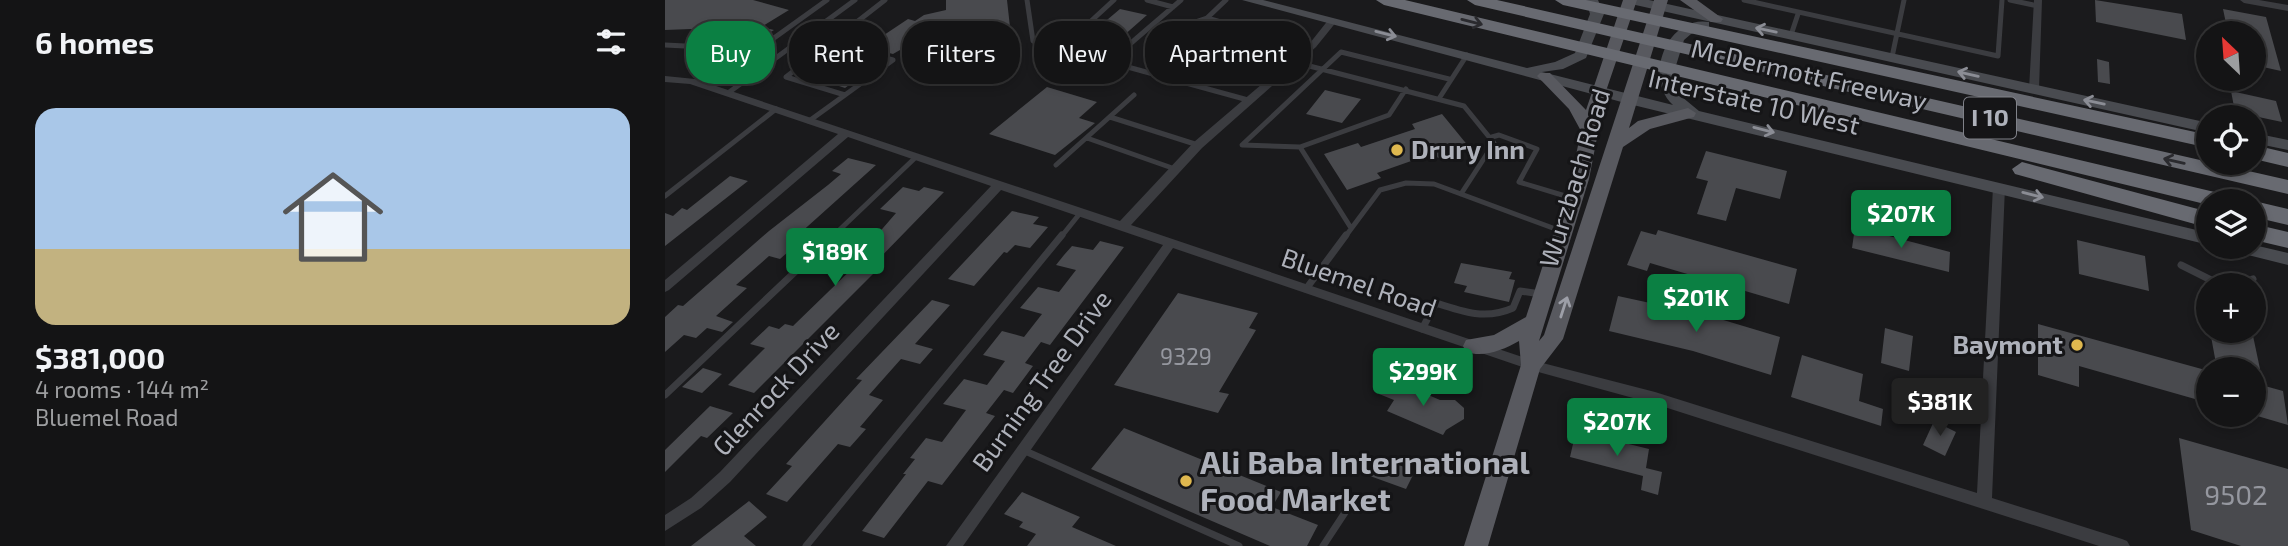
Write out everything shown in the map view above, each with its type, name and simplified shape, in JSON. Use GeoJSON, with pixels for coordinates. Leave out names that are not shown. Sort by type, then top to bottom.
{"type":"FeatureCollection","features":[{"type":"Feature","properties":{"kind":"highway"},"geometry":{"type":"LineString","coordinates":[[1378,0],[1406,5]]}},
{"type":"Feature","properties":{"kind":"highway","name":"McDermott Freeway"},"geometry":{"type":"LineString","coordinates":[[1384,0],[1686,75],[2196,195]]}},
{"type":"Feature","properties":{"kind":"highway","name":"McDermott Freeway"},"geometry":{"type":"LineString","coordinates":[[1475,0],[1574,23],[1693,41],[1860,89],[2288,187]]}},
{"type":"Feature","properties":{"kind":"highway"},"geometry":{"type":"LineString","coordinates":[[1577,1],[1693,41],[2196,139]]}},
{"type":"Feature","properties":{"kind":"highway"},"geometry":{"type":"LineString","coordinates":[[1860,89],[2069,123],[2196,149]]}},
{"type":"Feature","properties":{"kind":"highway"},"geometry":{"type":"LineString","coordinates":[[1856,115],[2089,189],[2196,217]]}},
{"type":"Feature","properties":{"kind":"highway"},"geometry":{"type":"LineString","coordinates":[[2266,155],[2288,160]]}},
{"type":"Feature","properties":{"kind":"highway"},"geometry":{"type":"LineString","coordinates":[[2266,164],[2288,168]]}},
{"type":"Feature","properties":{"kind":"highway"},"geometry":{"type":"LineString","coordinates":[[2266,212],[2288,217]]}},
{"type":"Feature","properties":{"kind":"highway"},"geometry":{"type":"LineString","coordinates":[[2266,235],[2288,240]]}},
{"type":"Feature","properties":{"kind":"main road","name":"Interstate 10 West"},"geometry":{"type":"LineString","coordinates":[[1248,0],[1629,99],[2196,236]]}},
{"type":"Feature","properties":{"kind":"main road"},"geometry":{"type":"LineString","coordinates":[[1630,0],[1660,3],[1716,19],[2196,125]]}},
{"type":"Feature","properties":{"kind":"main road","name":"Wurzbach Road"},"geometry":{"type":"LineString","coordinates":[[1476,546],[1531,365],[1529,338],[1574,198],[1598,91],[1630,0]]}},
{"type":"Feature","properties":{"kind":"main road"},"geometry":{"type":"LineString","coordinates":[[1688,0],[1716,19]]}},
{"type":"Feature","properties":{"kind":"main road"},"geometry":{"type":"LineString","coordinates":[[1523,70],[1558,66],[1581,55],[1597,14],[1577,1]]}},
{"type":"Feature","properties":{"kind":"main road","name":"Wurzbach Road"},"geometry":{"type":"LineString","coordinates":[[1531,365],[1553,339],[1660,3]]}},
{"type":"Feature","properties":{"kind":"main road"},"geometry":{"type":"LineString","coordinates":[[1693,114],[1670,95],[1665,84],[1664,77],[1677,37],[1681,32],[1703,25],[1736,23]]}},
{"type":"Feature","properties":{"kind":"main road"},"geometry":{"type":"LineString","coordinates":[[1545,76],[1576,106],[1589,130]]}},
{"type":"Feature","properties":{"kind":"main road"},"geometry":{"type":"LineString","coordinates":[[1617,144],[1644,125],[1693,114]]}},
{"type":"Feature","properties":{"kind":"main road"},"geometry":{"type":"LineString","coordinates":[[2266,140],[2288,145]]}},
{"type":"Feature","properties":{"kind":"main road"},"geometry":{"type":"LineString","coordinates":[[2266,254],[2288,259]]}},
{"type":"Feature","properties":{"kind":"main road"},"geometry":{"type":"LineString","coordinates":[[1473,346],[1498,343],[1534,322]]}},
{"type":"Feature","properties":{"kind":"street"},"geometry":{"type":"LineString","coordinates":[[2244,0],[2288,8]]}},
{"type":"Feature","properties":{"kind":"street"},"geometry":{"type":"LineString","coordinates":[[2034,89],[2038,3]]}},
{"type":"Feature","properties":{"kind":"street"},"geometry":{"type":"LineString","coordinates":[[1311,45],[1332,21]]}},
{"type":"Feature","properties":{"kind":"street","name":"Bluemel Road"},"geometry":{"type":"LineString","coordinates":[[665,79],[728,93],[1531,365],[1655,398],[2122,546]]}},
{"type":"Feature","properties":{"kind":"street"},"geometry":{"type":"LineString","coordinates":[[1122,227],[1198,145],[1266,84]]}},
{"type":"Feature","properties":{"kind":"street"},"geometry":{"type":"LineString","coordinates":[[665,287],[846,133]]}},
{"type":"Feature","properties":{"kind":"street","name":"Glenrock Drive"},"geometry":{"type":"LineString","coordinates":[[665,524],[696,503],[725,477],[999,185]]}},
{"type":"Feature","properties":{"kind":"street"},"geometry":{"type":"LineString","coordinates":[[1984,501],[1999,187]]}},
{"type":"Feature","properties":{"kind":"street","name":"Burning Tree Drive"},"geometry":{"type":"LineString","coordinates":[[954,546],[1170,244]]}},
{"type":"Feature","properties":{"kind":"lane"},"geometry":{"type":"LineString","coordinates":[[775,37],[827,0]]}},
{"type":"Feature","properties":{"kind":"lane"},"geometry":{"type":"LineString","coordinates":[[826,21],[855,0]]}},
{"type":"Feature","properties":{"kind":"lane"},"geometry":{"type":"LineString","coordinates":[[858,21],[885,0]]}},
{"type":"Feature","properties":{"kind":"lane"},"geometry":{"type":"LineString","coordinates":[[1027,0],[1034,41]]}},
{"type":"Feature","properties":{"kind":"lane"},"geometry":{"type":"LineString","coordinates":[[1091,21],[1114,0]]}},
{"type":"Feature","properties":{"kind":"lane"},"geometry":{"type":"LineString","coordinates":[[1147,0],[1173,7]]}},
{"type":"Feature","properties":{"kind":"lane"},"geometry":{"type":"LineString","coordinates":[[1131,43],[1181,0]]}},
{"type":"Feature","properties":{"kind":"lane"},"geometry":{"type":"LineString","coordinates":[[1207,18],[1226,0]]}},
{"type":"Feature","properties":{"kind":"lane"},"geometry":{"type":"LineString","coordinates":[[1744,0],[1896,36],[1998,56],[2002,0]]}},
{"type":"Feature","properties":{"kind":"lane"},"geometry":{"type":"LineString","coordinates":[[1892,57],[1904,0]]}},
{"type":"Feature","properties":{"kind":"lane"},"geometry":{"type":"LineString","coordinates":[[2010,0],[2038,3]]}},
{"type":"Feature","properties":{"kind":"lane"},"geometry":{"type":"LineString","coordinates":[[1791,35],[1798,14]]}},
{"type":"Feature","properties":{"kind":"lane"},"geometry":{"type":"LineString","coordinates":[[1197,21],[1207,18],[1217,21]]}},
{"type":"Feature","properties":{"kind":"lane"},"geometry":{"type":"LineString","coordinates":[[665,45],[686,47]]}},
{"type":"Feature","properties":{"kind":"lane"},"geometry":{"type":"LineString","coordinates":[[728,93],[789,48]]}},
{"type":"Feature","properties":{"kind":"lane"},"geometry":{"type":"LineString","coordinates":[[1406,89],[1389,115],[1300,147],[1242,145],[1341,52],[1449,79]]}},
{"type":"Feature","properties":{"kind":"lane"},"geometry":{"type":"LineString","coordinates":[[1440,97],[1449,79],[1467,55]]}},
{"type":"Feature","properties":{"kind":"lane"},"geometry":{"type":"LineString","coordinates":[[1311,67],[1440,97],[1464,106],[1492,136],[1494,143],[1461,194]]}},
{"type":"Feature","properties":{"kind":"lane"},"geometry":{"type":"LineString","coordinates":[[1131,68],[1248,100]]}},
{"type":"Feature","properties":{"kind":"lane"},"geometry":{"type":"LineString","coordinates":[[809,84],[845,95]]}},
{"type":"Feature","properties":{"kind":"lane"},"geometry":{"type":"LineString","coordinates":[[809,121],[860,84]]}},
{"type":"Feature","properties":{"kind":"lane"},"geometry":{"type":"LineString","coordinates":[[1056,166],[1134,95]]}},
{"type":"Feature","properties":{"kind":"lane"},"geometry":{"type":"LineString","coordinates":[[665,196],[776,109]]}},
{"type":"Feature","properties":{"kind":"lane"},"geometry":{"type":"LineString","coordinates":[[1110,117],[1198,145]]}},
{"type":"Feature","properties":{"kind":"lane"},"geometry":{"type":"LineString","coordinates":[[1492,136],[1499,135],[1537,149],[1519,182],[1574,198]]}},
{"type":"Feature","properties":{"kind":"lane"},"geometry":{"type":"LineString","coordinates":[[1087,138],[1175,169]]}},
{"type":"Feature","properties":{"kind":"lane"},"geometry":{"type":"LineString","coordinates":[[1300,147],[1351,228]]}},
{"type":"Feature","properties":{"kind":"lane"},"geometry":{"type":"LineString","coordinates":[[665,395],[916,157]]}},
{"type":"Feature","properties":{"kind":"lane"},"geometry":{"type":"LineString","coordinates":[[1306,289],[1380,190],[1397,183],[1415,181],[1461,194],[1563,232]]}},
{"type":"Feature","properties":{"kind":"lane"},"geometry":{"type":"LineString","coordinates":[[806,546],[1081,212]]}},
{"type":"Feature","properties":{"kind":"lane"},"geometry":{"type":"LineString","coordinates":[[2181,265],[2197,273]]}},
{"type":"Feature","properties":{"kind":"lane"},"geometry":{"type":"LineString","coordinates":[[1422,329],[1436,303],[1483,318],[1500,316],[1513,308],[1520,291],[1543,294]]}},
{"type":"Feature","properties":{"kind":"lane"},"geometry":{"type":"LineString","coordinates":[[1023,450],[1239,546]]}},
{"type":"Feature","properties":{"kind":"lane"},"geometry":{"type":"LineString","coordinates":[[1323,546],[1346,511]]}},
{"type":"Feature","properties":{"kind":"building"},"geometry":{"type":"Polygon","coordinates":[[[665,0],[753,0],[789,10],[771,21],[686,21],[686,29],[665,30],[665,0]]]}},
{"type":"Feature","properties":{"kind":"building"},"geometry":{"type":"Polygon","coordinates":[[[946,0],[1007,0],[1009,21],[915,21],[924,15],[946,10],[946,0]]]}},
{"type":"Feature","properties":{"kind":"building"},"geometry":{"type":"Polygon","coordinates":[[[2095,0],[2182,14],[2186,40],[2096,22],[2095,0]]]}},
{"type":"Feature","properties":{"kind":"building"},"geometry":{"type":"Polygon","coordinates":[[[1120,9],[1147,15],[1131,29],[1131,21],[1106,21],[1120,9]]]}},
{"type":"Feature","properties":{"kind":"building"},"geometry":{"type":"Polygon","coordinates":[[[2223,9],[2266,17],[2281,71],[2266,68],[2266,21],[2226,21],[2223,9]]]}},
{"type":"Feature","properties":{"kind":"building"},"geometry":{"type":"Polygon","coordinates":[[[902,23],[902,51],[888,53],[888,32],[902,23]]]}},
{"type":"Feature","properties":{"kind":"building"},"geometry":{"type":"Polygon","coordinates":[[[2097,59],[2109,62],[2110,84],[2098,82],[2097,59]]]}},
{"type":"Feature","properties":{"kind":"building"},"geometry":{"type":"Polygon","coordinates":[[[833,84],[851,84],[845,88],[833,84]]]}},
{"type":"Feature","properties":{"kind":"building"},"geometry":{"type":"Polygon","coordinates":[[[1047,87],[1097,102],[1079,118],[1095,123],[1055,155],[989,134],[1047,87]]]}},
{"type":"Feature","properties":{"kind":"building"},"geometry":{"type":"Polygon","coordinates":[[[1325,90],[1361,99],[1342,123],[1306,114],[1325,90]]]}},
{"type":"Feature","properties":{"kind":"building"},"geometry":{"type":"Polygon","coordinates":[[[2231,91],[2276,101],[2282,122],[2266,119],[2266,105],[2234,105],[2231,91]]]}},
{"type":"Feature","properties":{"kind":"building","name":"Drury Inn"},"geometry":{"type":"Polygon","coordinates":[[[1442,114],[1469,147],[1438,158],[1434,153],[1377,173],[1381,178],[1347,190],[1324,154],[1358,143],[1361,147],[1415,129],[1412,124],[1442,114]]]}},
{"type":"Feature","properties":{"kind":"building"},"geometry":{"type":"Polygon","coordinates":[[[1706,151],[1787,171],[1780,199],[1736,188],[1726,221],[1697,214],[1708,181],[1696,178],[1706,151]]]}},
{"type":"Feature","properties":{"kind":"building"},"geometry":{"type":"Polygon","coordinates":[[[848,158],[876,165],[798,235],[805,237],[780,259],[769,256],[736,285],[747,288],[716,316],[733,322],[722,332],[707,328],[696,338],[684,335],[665,352],[665,317],[678,305],[683,306],[769,231],[841,174],[832,171],[848,158]]]}},
{"type":"Feature","properties":{"kind":"building"},"geometry":{"type":"Polygon","coordinates":[[[730,176],[748,181],[665,246],[665,213],[673,216],[682,208],[687,210],[730,176]]]}},
{"type":"Feature","properties":{"kind":"building"},"geometry":{"type":"Polygon","coordinates":[[[903,187],[919,191],[924,187],[944,192],[869,269],[876,271],[754,393],[728,385],[765,348],[750,344],[769,326],[779,329],[785,324],[793,326],[860,261],[829,253],[846,237],[870,243],[896,213],[880,209],[903,187]]]}},
{"type":"Feature","properties":{"kind":"building"},"geometry":{"type":"Polygon","coordinates":[[[1012,211],[1039,217],[1033,224],[1048,227],[1030,248],[1015,245],[1007,253],[1004,252],[974,286],[948,279],[1012,211]]]}},
{"type":"Feature","properties":{"kind":"building"},"geometry":{"type":"Polygon","coordinates":[[[1855,227],[1950,252],[1949,272],[1852,248],[1855,227]]]}},
{"type":"Feature","properties":{"kind":"building"},"geometry":{"type":"Polygon","coordinates":[[[1658,230],[1797,269],[1789,304],[1650,263],[1647,271],[1627,265],[1641,231],[1656,235],[1658,230]]]}},
{"type":"Feature","properties":{"kind":"building"},"geometry":{"type":"Polygon","coordinates":[[[2077,240],[2145,256],[2149,291],[2079,274],[2077,240]]]}},
{"type":"Feature","properties":{"kind":"building"},"geometry":{"type":"Polygon","coordinates":[[[1100,241],[1124,247],[1050,345],[1041,342],[1025,363],[1033,366],[1013,393],[1004,390],[986,413],[995,416],[942,485],[928,481],[884,538],[862,531],[906,474],[903,474],[915,459],[910,458],[926,438],[942,442],[966,410],[943,404],[964,379],[987,385],[1005,361],[983,355],[1002,331],[1024,337],[1042,314],[1020,308],[1038,287],[1059,292],[1076,270],[1056,265],[1072,246],[1093,250],[1100,241]]]}},
{"type":"Feature","properties":{"kind":"building"},"geometry":{"type":"Polygon","coordinates":[[[1461,263],[1512,272],[1509,279],[1515,280],[1509,302],[1464,292],[1467,286],[1454,283],[1461,263]]]}},
{"type":"Feature","properties":{"kind":"building"},"geometry":{"type":"Polygon","coordinates":[[[1178,293],[1258,313],[1249,328],[1256,330],[1219,392],[1229,394],[1218,413],[1114,385],[1178,293]]]}},
{"type":"Feature","properties":{"kind":"building"},"geometry":{"type":"Polygon","coordinates":[[[1618,296],[1710,316],[1780,337],[1771,375],[1693,351],[1609,331],[1618,296]]]}},
{"type":"Feature","properties":{"kind":"building"},"geometry":{"type":"Polygon","coordinates":[[[932,300],[950,305],[915,344],[933,349],[920,364],[901,359],[869,395],[883,400],[860,427],[866,429],[850,447],[838,444],[787,502],[766,494],[792,466],[786,464],[862,380],[856,379],[932,300]]]}},
{"type":"Feature","properties":{"kind":"building","name":"Baymont"},"geometry":{"type":"Polygon","coordinates":[[[2038,324],[2196,367],[2196,399],[2079,366],[2079,387],[2038,375],[2038,324]]]}},
{"type":"Feature","properties":{"kind":"building"},"geometry":{"type":"Polygon","coordinates":[[[1885,328],[1913,336],[1909,371],[1881,363],[1885,328]]]}},
{"type":"Feature","properties":{"kind":"building"},"geometry":{"type":"Polygon","coordinates":[[[2212,343],[2255,343],[2257,357],[2215,357],[2212,343]]]}},
{"type":"Feature","properties":{"kind":"building"},"geometry":{"type":"Polygon","coordinates":[[[1802,355],[1863,374],[1859,401],[1883,409],[1881,426],[1791,397],[1802,355]]]}},
{"type":"Feature","properties":{"kind":"building"},"geometry":{"type":"Polygon","coordinates":[[[703,368],[722,374],[702,393],[682,387],[703,368]]]}},
{"type":"Feature","properties":{"kind":"building"},"geometry":{"type":"Polygon","coordinates":[[[1391,379],[1440,400],[1455,400],[1464,408],[1464,419],[1446,430],[1443,435],[1387,411],[1394,400],[1379,394],[1391,379]]]}},
{"type":"Feature","properties":{"kind":"building"},"geometry":{"type":"Polygon","coordinates":[[[2266,386],[2283,391],[2288,425],[2266,419],[2266,386]]]}},
{"type":"Feature","properties":{"kind":"building"},"geometry":{"type":"Polygon","coordinates":[[[710,406],[733,413],[707,438],[701,436],[665,472],[665,450],[710,406]]]}},
{"type":"Feature","properties":{"kind":"building"},"geometry":{"type":"Polygon","coordinates":[[[1934,421],[1956,432],[1945,456],[1923,445],[1934,421]]]}},
{"type":"Feature","properties":{"kind":"building","name":"Ali Baba International Food Market"},"geometry":{"type":"Polygon","coordinates":[[[1124,428],[1281,492],[1272,507],[1318,525],[1307,546],[1270,546],[1091,469],[1124,428]]]}},
{"type":"Feature","properties":{"kind":"building"},"geometry":{"type":"Polygon","coordinates":[[[1576,431],[1649,449],[1646,468],[1662,472],[1658,495],[1641,490],[1643,476],[1570,457],[1576,431]]]}},
{"type":"Feature","properties":{"kind":"building"},"geometry":{"type":"Polygon","coordinates":[[[2179,438],[2288,469],[2288,546],[2241,546],[2191,530],[2179,438]]]}},
{"type":"Feature","properties":{"kind":"building"},"geometry":{"type":"Polygon","coordinates":[[[1380,458],[1415,471],[1406,489],[1370,476],[1380,458]]]}},
{"type":"Feature","properties":{"kind":"building"},"geometry":{"type":"Polygon","coordinates":[[[1022,492],[1080,517],[1072,527],[1116,546],[1027,546],[1036,534],[1019,527],[1023,522],[1004,514],[1022,492]]]}},
{"type":"Feature","properties":{"kind":"building"},"geometry":{"type":"Polygon","coordinates":[[[749,501],[767,517],[744,536],[756,546],[691,546],[749,501]]]}},
{"type":"Feature","properties":{"kind":"place","name":"Drury Inn"},"geometry":{"type":"Point","coordinates":[1397,150]}},
{"type":"Feature","properties":{"kind":"place","name":"Baymont"},"geometry":{"type":"Point","coordinates":[2077,345]}},
{"type":"Feature","properties":{"kind":"place","name":"Ali Baba International Food Market"},"geometry":{"type":"Point","coordinates":[1186,481]}}]}
